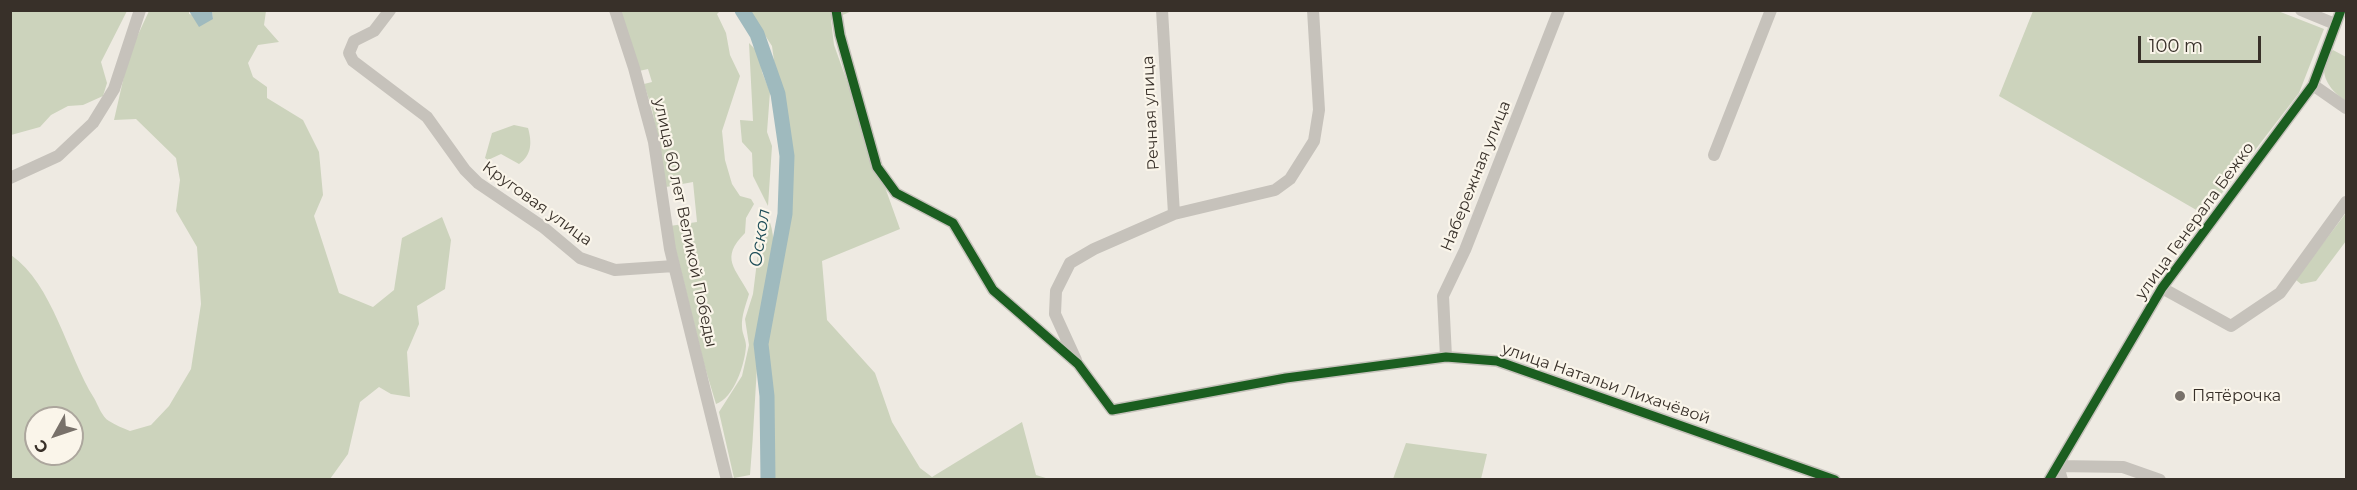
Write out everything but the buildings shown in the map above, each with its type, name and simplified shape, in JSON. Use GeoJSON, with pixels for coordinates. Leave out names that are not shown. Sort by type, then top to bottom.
{"type":"FeatureCollection","features":[{"type":"Feature","properties":{"kind":"street"},"geometry":{"type":"LineString","coordinates":[[10,178],[58,156],[93,123],[114,89],[140,10]]}},
{"type":"Feature","properties":{"kind":"street","name":"Круговая улица"},"geometry":{"type":"LineString","coordinates":[[390,10],[374,31],[354,41],[349,53],[353,61],[427,117],[465,170],[478,183],[536,222],[580,258],[615,270],[674,266]]}},
{"type":"Feature","properties":{"kind":"street","name":"улица 60 лет Великой Победы"},"geometry":{"type":"LineString","coordinates":[[615,10],[654,142],[674,266],[727,480]]}},
{"type":"Feature","properties":{"kind":"street"},"geometry":{"type":"LineString","coordinates":[[836,10],[840,35],[877,167],[896,193],[953,223],[993,290],[1078,364]]}},
{"type":"Feature","properties":{"kind":"street","name":"Речная улица"},"geometry":{"type":"LineString","coordinates":[[1162,10],[1174,214]]}},
{"type":"Feature","properties":{"kind":"street"},"geometry":{"type":"LineString","coordinates":[[1078,364],[1055,314],[1056,291],[1071,263],[1094,249],[1174,214],[1267,192],[1290,180],[1314,141],[1317,120],[1313,10]]}},
{"type":"Feature","properties":{"kind":"street","name":"Набережная улица"},"geometry":{"type":"LineString","coordinates":[[1446,357],[1443,296],[1465,250],[1559,10]]}},
{"type":"Feature","properties":{"kind":"street"},"geometry":{"type":"LineString","coordinates":[[1714,156],[1771,10]]}},
{"type":"Feature","properties":{"kind":"street"},"geometry":{"type":"LineString","coordinates":[[2301,10],[2335,24]]}},
{"type":"Feature","properties":{"kind":"street","name":"улица Генерала Бежко"},"geometry":{"type":"LineString","coordinates":[[2049,480],[2162,288],[2313,85],[2341,10]]}},
{"type":"Feature","properties":{"kind":"street"},"geometry":{"type":"LineString","coordinates":[[2313,85],[2346,108]]}},
{"type":"Feature","properties":{"kind":"street"},"geometry":{"type":"LineString","coordinates":[[2162,288],[2231,326],[2280,293],[2346,202]]}},
{"type":"Feature","properties":{"kind":"street","name":"улица Натальи Лихачёвой"},"geometry":{"type":"LineString","coordinates":[[1078,364],[1112,410],[1286,378],[1446,357],[1497,361],[1835,480]]}},
{"type":"Feature","properties":{"kind":"street"},"geometry":{"type":"LineString","coordinates":[[2062,480],[2058,466],[2123,467],[2160,480]]}},
{"type":"Feature","properties":{"kind":"green space"},"geometry":{"type":"Polygon","coordinates":[[[11,11],[127,11],[101,62],[107,83],[103,96],[83,105],[68,106],[51,115],[40,127],[11,135],[11,11]]]}},
{"type":"Feature","properties":{"kind":"green space"},"geometry":{"type":"Polygon","coordinates":[[[149,11],[189,11],[189,14],[213,19],[212,11],[266,11],[264,25],[279,42],[258,45],[248,63],[253,77],[267,87],[267,98],[303,120],[319,152],[323,195],[314,216],[339,293],[373,307],[394,290],[402,238],[442,217],[451,240],[445,289],[417,306],[419,324],[407,352],[410,397],[391,394],[379,387],[360,402],[348,454],[330,479],[11,480],[11,255],[26,268],[49,302],[84,381],[102,414],[109,421],[130,431],[151,425],[169,406],[191,369],[201,304],[197,247],[176,211],[180,180],[176,158],[136,119],[114,120],[129,54],[149,11]]]}},
{"type":"Feature","properties":{"kind":"green space"},"geometry":{"type":"Polygon","coordinates":[[[619,11],[720,11],[717,14],[726,33],[730,55],[740,76],[722,131],[725,160],[732,184],[740,196],[751,199],[754,204],[746,218],[745,233],[737,242],[731,257],[732,264],[749,294],[742,323],[746,346],[741,371],[733,388],[722,401],[716,404],[670,226],[697,222],[693,182],[666,187],[652,109],[644,84],[652,82],[648,69],[639,71],[619,11]]]}},
{"type":"Feature","properties":{"kind":"green space"},"geometry":{"type":"Polygon","coordinates":[[[749,11],[852,11],[831,20],[834,45],[900,229],[822,261],[827,320],[875,373],[892,422],[920,468],[932,477],[1022,422],[1036,475],[1049,479],[768,479],[767,396],[761,344],[785,214],[787,156],[772,46],[749,11]]]}},
{"type":"Feature","properties":{"kind":"green space"},"geometry":{"type":"Polygon","coordinates":[[[2033,11],[2278,11],[2324,29],[2299,93],[2205,215],[1999,96],[2033,11]]]}},
{"type":"Feature","properties":{"kind":"green space"},"geometry":{"type":"Polygon","coordinates":[[[749,43],[760,54],[762,72],[770,92],[767,132],[772,146],[768,206],[753,176],[752,153],[742,142],[740,120],[753,121],[749,43]]]}},
{"type":"Feature","properties":{"kind":"green space"},"geometry":{"type":"Polygon","coordinates":[[[2333,50],[2346,57],[2346,101],[2329,85],[2324,71],[2327,57],[2333,50]]]}},
{"type":"Feature","properties":{"kind":"green space"},"geometry":{"type":"Polygon","coordinates":[[[514,125],[528,128],[530,148],[526,157],[519,164],[501,154],[488,160],[485,158],[492,133],[514,125]]]}},
{"type":"Feature","properties":{"kind":"green space"},"geometry":{"type":"Polygon","coordinates":[[[2346,213],[2346,241],[2316,281],[2301,284],[2296,280],[2301,272],[2346,213]]]}},
{"type":"Feature","properties":{"kind":"green space"},"geometry":{"type":"Polygon","coordinates":[[[767,216],[772,228],[773,260],[759,342],[750,475],[734,478],[719,412],[742,376],[749,345],[745,319],[753,294],[761,229],[767,216]]]}},
{"type":"Feature","properties":{"kind":"green space"},"geometry":{"type":"Polygon","coordinates":[[[1406,443],[1487,454],[1481,479],[1393,479],[1406,443]]]}},
{"type":"Feature","properties":{"kind":"water"},"geometry":{"type":"Polygon","coordinates":[[[189,11],[212,11],[213,19],[199,27],[189,11]]]}},
{"type":"Feature","properties":{"kind":"waterway","name":"Оскол"},"geometry":{"type":"LineString","coordinates":[[742,10],[757,34],[778,94],[787,156],[785,214],[761,344],[767,396],[768,480]]}},
{"type":"Feature","properties":{"kind":"cycle path"},"geometry":{"type":"LineString","coordinates":[[836,10],[840,35],[877,167],[896,193],[953,223],[993,290],[1078,364],[1112,410],[1286,378],[1446,357],[1497,361],[1835,480]]}},
{"type":"Feature","properties":{"kind":"cycle path"},"geometry":{"type":"LineString","coordinates":[[2049,480],[2162,288],[2313,85],[2341,10]]}},
{"type":"Feature","properties":{"kind":"place","name":"Пятёрочка"},"geometry":{"type":"Point","coordinates":[2180,396]}}]}
